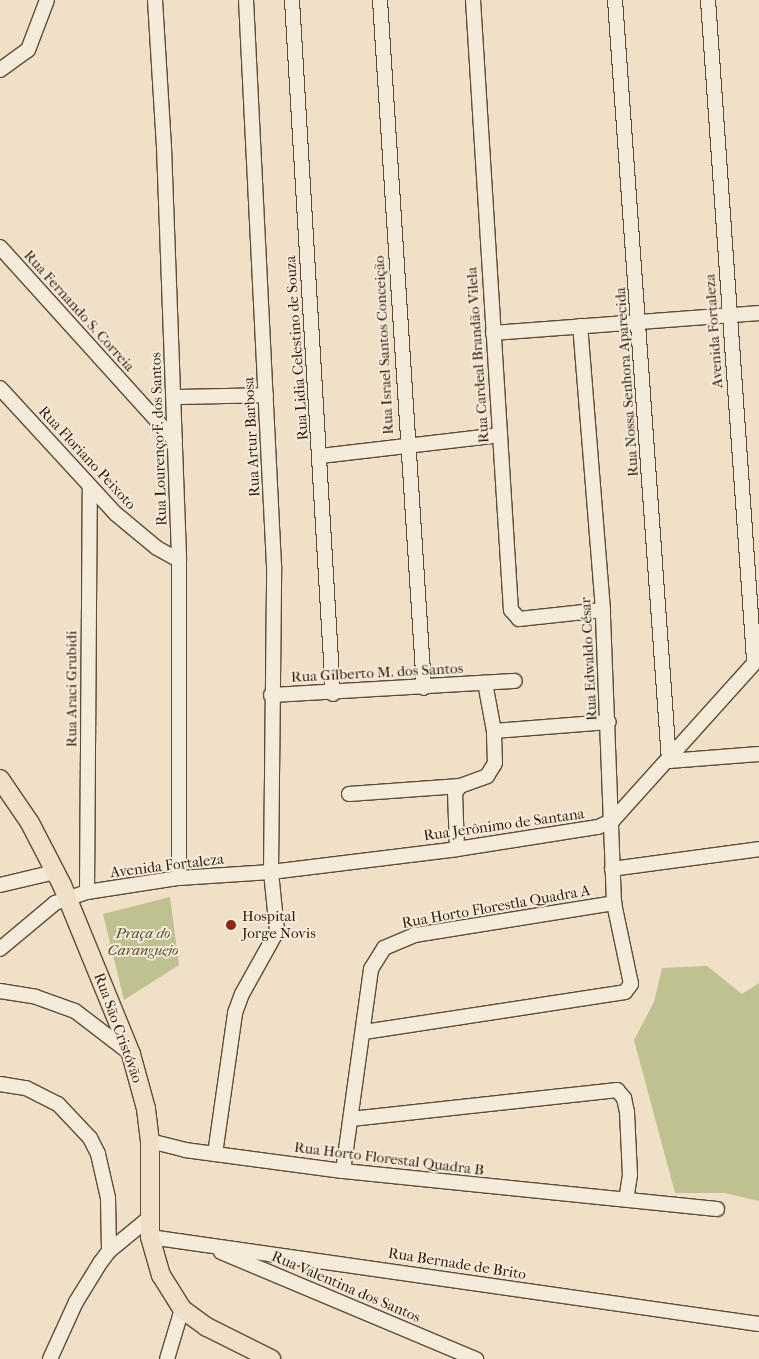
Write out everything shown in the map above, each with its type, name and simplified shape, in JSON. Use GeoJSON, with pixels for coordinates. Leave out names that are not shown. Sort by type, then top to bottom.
{"type":"FeatureCollection","features":[{"type":"Feature","properties":{"kind":"main road","name":"Rua São Cristóvão"},"geometry":{"type":"LineString","coordinates":[[1,781],[30,823],[68,897],[130,1054],[146,1109],[150,1141],[148,1219],[150,1237],[161,1275],[182,1310],[252,1355],[271,1359]]}},
{"type":"Feature","properties":{"kind":"street"},"geometry":{"type":"LineString","coordinates":[[0,70],[28,50],[47,0]]}},
{"type":"Feature","properties":{"kind":"street","name":"Rua Lourenço F. dos Santos"},"geometry":{"type":"LineString","coordinates":[[155,0],[174,397],[179,560],[179,878]]}},
{"type":"Feature","properties":{"kind":"street","name":"Rua Artur Barbosa"},"geometry":{"type":"LineString","coordinates":[[215,1154],[235,1014],[277,931],[271,872],[271,695],[274,566],[246,0]]}},
{"type":"Feature","properties":{"kind":"street","name":"Rua Lidia Celestino de Souza"},"geometry":{"type":"LineString","coordinates":[[292,0],[321,456],[333,694]]}},
{"type":"Feature","properties":{"kind":"street","name":"Rua Israel Santos Conceição"},"geometry":{"type":"LineString","coordinates":[[380,0],[406,446],[424,688]]}},
{"type":"Feature","properties":{"kind":"street","name":"Rua Cardeal Brandão Vilela"},"geometry":{"type":"LineString","coordinates":[[472,0],[512,614],[519,619],[603,610]]}},
{"type":"Feature","properties":{"kind":"street","name":"Rua Nossa Senhora Aparecida"},"geometry":{"type":"LineString","coordinates":[[615,0],[640,320],[669,761]]}},
{"type":"Feature","properties":{"kind":"street","name":"Avenida Fortaleza"},"geometry":{"type":"LineString","coordinates":[[708,0],[729,315],[757,659]]}},
{"type":"Feature","properties":{"kind":"street","name":"Rua Fernando S. Correia"},"geometry":{"type":"LineString","coordinates":[[0,247],[175,441]]}},
{"type":"Feature","properties":{"kind":"street"},"geometry":{"type":"LineString","coordinates":[[493,333],[640,320],[759,313]]}},
{"type":"Feature","properties":{"kind":"street","name":"Rua Edwaldo César"},"geometry":{"type":"LineString","coordinates":[[364,1032],[625,992],[630,989],[631,978],[614,902],[612,869],[613,820],[603,610],[580,326]]}},
{"type":"Feature","properties":{"kind":"street","name":"Rua Floriano Peixoto"},"geometry":{"type":"LineString","coordinates":[[0,388],[90,487],[139,535],[179,560]]}},
{"type":"Feature","properties":{"kind":"street"},"geometry":{"type":"LineString","coordinates":[[174,397],[266,395]]}},
{"type":"Feature","properties":{"kind":"street"},"geometry":{"type":"LineString","coordinates":[[321,456],[500,435]]}},
{"type":"Feature","properties":{"kind":"street","name":"Rua Araci Grubidi"},"geometry":{"type":"LineString","coordinates":[[88,892],[90,487]]}},
{"type":"Feature","properties":{"kind":"street","name":"Rua Jerônimo de Santana"},"geometry":{"type":"LineString","coordinates":[[271,872],[457,849],[585,830],[613,820],[669,761],[757,659]]}},
{"type":"Feature","properties":{"kind":"street","name":"Rua Gilberto M. dos Santos"},"geometry":{"type":"LineString","coordinates":[[271,695],[333,694],[515,681]]}},
{"type":"Feature","properties":{"kind":"street","name":"Rua Gilberto M. dos Santos"},"geometry":{"type":"LineString","coordinates":[[460,786],[492,772],[494,731],[485,683]]}},
{"type":"Feature","properties":{"kind":"street"},"geometry":{"type":"LineString","coordinates":[[494,731],[609,722]]}},
{"type":"Feature","properties":{"kind":"street"},"geometry":{"type":"LineString","coordinates":[[669,761],[759,754]]}},
{"type":"Feature","properties":{"kind":"street"},"geometry":{"type":"LineString","coordinates":[[349,794],[460,786],[453,804],[457,849]]}},
{"type":"Feature","properties":{"kind":"street"},"geometry":{"type":"LineString","coordinates":[[612,869],[759,849]]}},
{"type":"Feature","properties":{"kind":"street"},"geometry":{"type":"LineString","coordinates":[[0,885],[55,872]]}},
{"type":"Feature","properties":{"kind":"street","name":"Avenida Fortaleza"},"geometry":{"type":"LineString","coordinates":[[0,948],[36,916],[68,897],[88,892],[179,878],[271,872]]}},
{"type":"Feature","properties":{"kind":"street","name":"Rua Horto Florestla Quadra A"},"geometry":{"type":"LineString","coordinates":[[343,1172],[364,1032],[371,969],[380,952],[395,941],[614,902]]}},
{"type":"Feature","properties":{"kind":"street"},"geometry":{"type":"LineString","coordinates":[[0,991],[36,997],[75,1011],[130,1054]]}},
{"type":"Feature","properties":{"kind":"street"},"geometry":{"type":"LineString","coordinates":[[0,1084],[26,1088],[58,1104],[90,1138],[98,1154],[108,1198],[110,1251]]}},
{"type":"Feature","properties":{"kind":"street"},"geometry":{"type":"LineString","coordinates":[[351,1119],[609,1090],[621,1093],[627,1112],[630,1175],[626,1199]]}},
{"type":"Feature","properties":{"kind":"street","name":"Rua Horto Florestal Quadra B"},"geometry":{"type":"LineString","coordinates":[[150,1141],[215,1154],[343,1172],[605,1200],[626,1199],[718,1209]]}},
{"type":"Feature","properties":{"kind":"street"},"geometry":{"type":"LineString","coordinates":[[50,1359],[76,1302],[110,1251],[148,1219]]}},
{"type":"Feature","properties":{"kind":"street","name":"Rua Bernade de Brito"},"geometry":{"type":"LineString","coordinates":[[150,1237],[759,1324]]}},
{"type":"Feature","properties":{"kind":"street","name":"Rua Valentina dos Santos"},"geometry":{"type":"LineString","coordinates":[[204,1245],[476,1359]]}},
{"type":"Feature","properties":{"kind":"street"},"geometry":{"type":"LineString","coordinates":[[167,1359],[182,1310]]}},
{"type":"Feature","properties":{"kind":"green space","name":"Praça do Caranguejo"},"geometry":{"type":"Polygon","coordinates":[[[170,897],[179,965],[124,1000],[103,914],[170,897]]]}},
{"type":"Feature","properties":{"kind":"green space"},"geometry":{"type":"Polygon","coordinates":[[[707,966],[742,994],[759,983],[759,1201],[725,1193],[675,1193],[634,1040],[654,1002],[662,968],[707,966]]]}},
{"type":"Feature","properties":{"kind":"place","name":"Hospital Jorge Novis"},"geometry":{"type":"Point","coordinates":[231,925]}}]}
